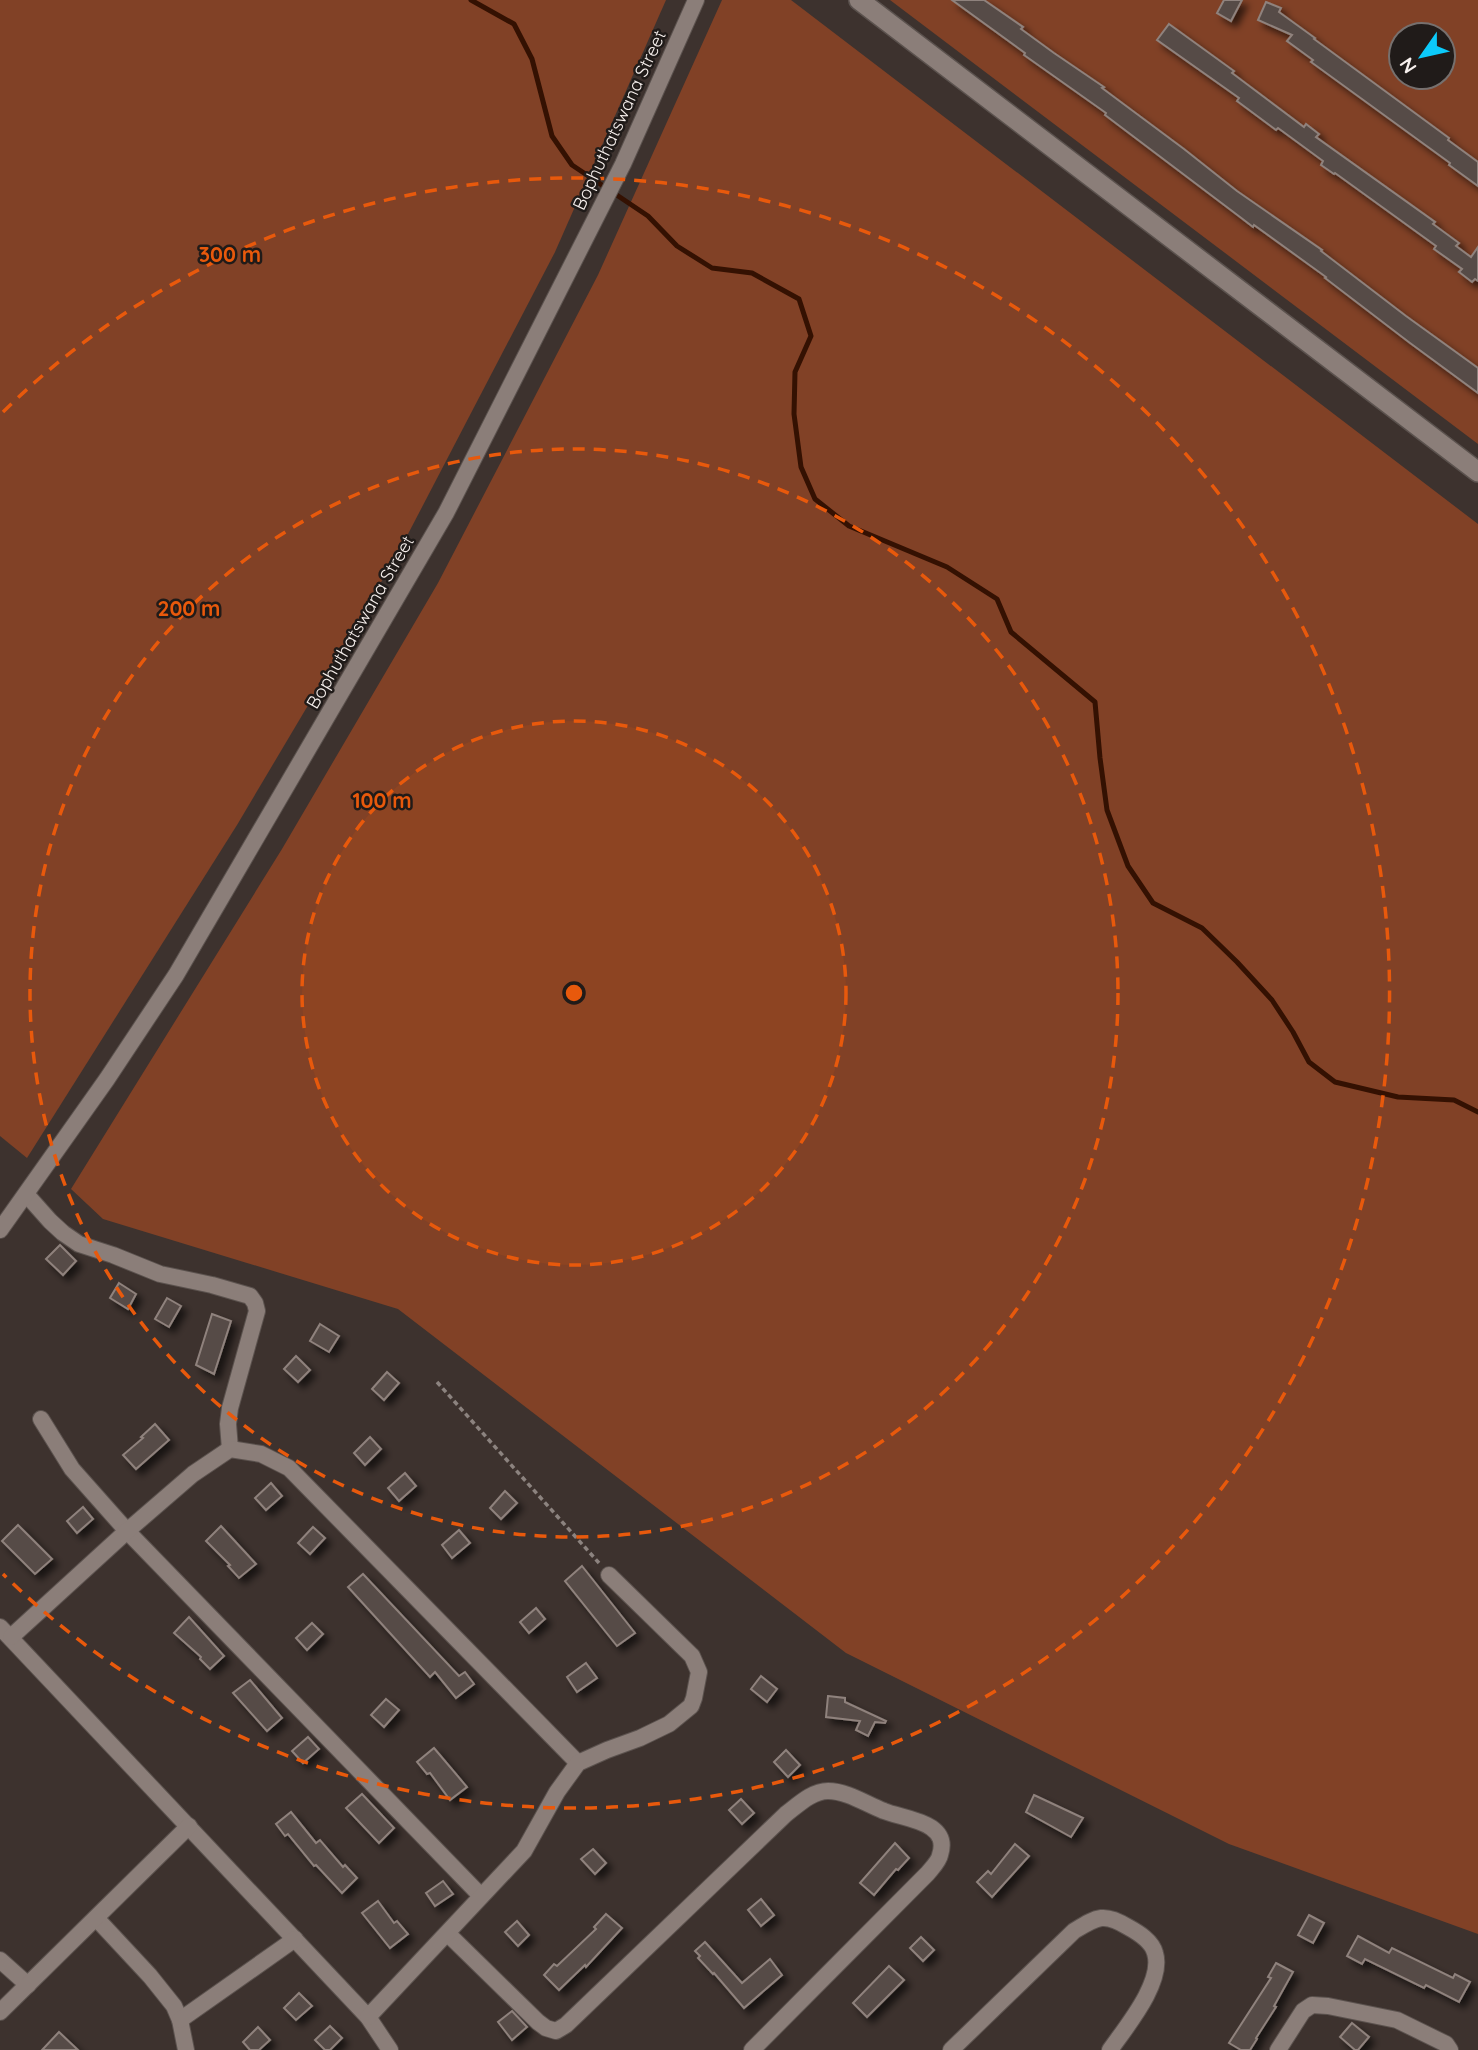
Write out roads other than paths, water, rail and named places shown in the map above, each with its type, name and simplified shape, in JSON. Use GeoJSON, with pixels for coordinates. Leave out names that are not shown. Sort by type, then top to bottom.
{"type":"FeatureCollection","features":[{"type":"Feature","properties":{"kind":"street","name":"Bophuthatswana Street"},"geometry":{"type":"LineString","coordinates":[[0,1230],[176,975],[446,513],[622,164],[696,0]]}},
{"type":"Feature","properties":{"kind":"street"},"geometry":{"type":"LineString","coordinates":[[859,0],[1478,472]]}},
{"type":"Feature","properties":{"kind":"street"},"geometry":{"type":"LineString","coordinates":[[26,1194],[50,1221],[79,1244],[160,1275],[212,1284],[250,1296],[257,1311],[230,1408],[230,1449]]}},
{"type":"Feature","properties":{"kind":"street"},"geometry":{"type":"LineString","coordinates":[[41,1419],[72,1469],[127,1531],[481,1896]]}},
{"type":"Feature","properties":{"kind":"street"},"geometry":{"type":"LineString","coordinates":[[390,2050],[368,2017],[6,1632],[193,1474],[230,1449],[261,1454],[289,1468],[578,1763]]}},
{"type":"Feature","properties":{"kind":"street"},"geometry":{"type":"LineString","coordinates":[[368,2017],[524,1851],[563,1781],[578,1763],[669,1724],[691,1706],[699,1672],[692,1657],[609,1575]]}},
{"type":"Feature","properties":{"kind":"street"},"geometry":{"type":"LineString","coordinates":[[448,1934],[538,2022],[556,2031],[566,2025],[786,1814],[810,1796],[827,1791],[849,1796],[886,1812],[927,1824],[937,1833],[941,1842],[940,1856],[928,1873],[752,2050]]}},
{"type":"Feature","properties":{"kind":"street"},"geometry":{"type":"LineString","coordinates":[[0,2012],[189,1826]]}},
{"type":"Feature","properties":{"kind":"street"},"geometry":{"type":"LineString","coordinates":[[951,2050],[1074,1931],[1095,1918],[1113,1917],[1149,1941],[1156,1954],[1155,1977],[1146,1999],[1110,2050]]}},
{"type":"Feature","properties":{"kind":"street"},"geometry":{"type":"LineString","coordinates":[[96,1918],[174,2006],[180,2020],[186,2050]]}},
{"type":"Feature","properties":{"kind":"street"},"geometry":{"type":"LineString","coordinates":[[180,2020],[295,1939]]}},
{"type":"Feature","properties":{"kind":"street"},"geometry":{"type":"LineString","coordinates":[[0,1960],[28,1985]]}},
{"type":"Feature","properties":{"kind":"street"},"geometry":{"type":"LineString","coordinates":[[1278,2050],[1303,2011],[1312,2005],[1396,2020],[1438,2039],[1450,2050]]}},
{"type":"Feature","properties":{"kind":"waterway"},"geometry":{"type":"LineString","coordinates":[[471,0],[514,24],[532,59],[552,136],[572,165],[648,216],[677,246],[712,268],[752,273],[799,299],[811,336],[795,372],[794,414],[801,467],[815,499],[849,526],[947,567],[997,599],[1011,632],[1095,702],[1107,810],[1128,866],[1153,903],[1202,928],[1237,962],[1272,1000],[1309,1062],[1335,1082],[1398,1097],[1454,1100],[1478,1112]]}}]}
